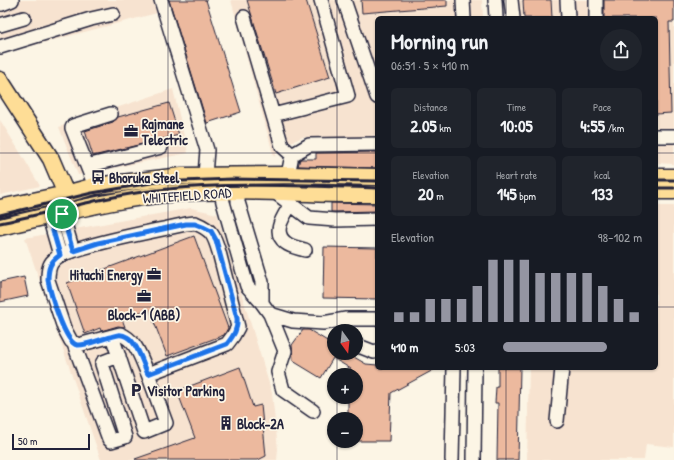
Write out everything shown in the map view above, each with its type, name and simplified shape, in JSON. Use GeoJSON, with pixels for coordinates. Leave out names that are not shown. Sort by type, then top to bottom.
{"type":"FeatureCollection","features":[{"type":"Feature","properties":{"kind":"main road"},"geometry":{"type":"LineString","coordinates":[[0,80],[51,158],[66,194],[0,208]]}},
{"type":"Feature","properties":{"kind":"main road","name":"WHITEFIELD ROAD"},"geometry":{"type":"LineString","coordinates":[[66,194],[95,186],[182,176],[288,175],[375,177]]}},
{"type":"Feature","properties":{"kind":"main road"},"geometry":{"type":"LineString","coordinates":[[658,177],[674,177]]}},
{"type":"Feature","properties":{"kind":"main road"},"geometry":{"type":"LineString","coordinates":[[141,180],[144,197]]}},
{"type":"Feature","properties":{"kind":"main road"},"geometry":{"type":"LineString","coordinates":[[658,191],[674,191]]}},
{"type":"Feature","properties":{"kind":"main road","name":"WHITEFIELD ROAD"},"geometry":{"type":"LineString","coordinates":[[0,227],[98,205],[144,197],[180,193],[238,192],[375,194]]}},
{"type":"Feature","properties":{"kind":"street"},"geometry":{"type":"LineString","coordinates":[[0,1],[2,4],[12,0]]}},
{"type":"Feature","properties":{"kind":"street"},"geometry":{"type":"LineString","coordinates":[[161,0],[206,150],[205,175]]}},
{"type":"Feature","properties":{"kind":"street"},"geometry":{"type":"LineString","coordinates":[[273,115],[348,96],[321,0]]}},
{"type":"Feature","properties":{"kind":"street"},"geometry":{"type":"LineString","coordinates":[[344,0],[375,91]]}},
{"type":"Feature","properties":{"kind":"street"},"geometry":{"type":"LineString","coordinates":[[463,0],[464,16]]}},
{"type":"Feature","properties":{"kind":"street"},"geometry":{"type":"LineString","coordinates":[[495,0],[496,16]]}},
{"type":"Feature","properties":{"kind":"street"},"geometry":{"type":"LineString","coordinates":[[512,0],[513,16]]}},
{"type":"Feature","properties":{"kind":"street"},"geometry":{"type":"LineString","coordinates":[[567,0],[568,16]]}},
{"type":"Feature","properties":{"kind":"street"},"geometry":{"type":"LineString","coordinates":[[596,0],[596,16]]}},
{"type":"Feature","properties":{"kind":"street"},"geometry":{"type":"LineString","coordinates":[[0,47],[91,19],[113,14]]}},
{"type":"Feature","properties":{"kind":"street"},"geometry":{"type":"LineString","coordinates":[[244,17],[282,146],[292,155]]}},
{"type":"Feature","properties":{"kind":"street"},"geometry":{"type":"LineString","coordinates":[[0,25],[24,18]]}},
{"type":"Feature","properties":{"kind":"street"},"geometry":{"type":"LineString","coordinates":[[95,186],[72,127],[111,114]]}},
{"type":"Feature","properties":{"kind":"street"},"geometry":{"type":"LineString","coordinates":[[658,136],[674,136]]}},
{"type":"Feature","properties":{"kind":"street"},"geometry":{"type":"LineString","coordinates":[[288,175],[292,155],[309,145],[375,144]]}},
{"type":"Feature","properties":{"kind":"street"},"geometry":{"type":"LineString","coordinates":[[87,166],[161,147]]}},
{"type":"Feature","properties":{"kind":"street"},"geometry":{"type":"LineString","coordinates":[[222,192],[223,202],[247,286],[270,314],[285,351],[278,372],[283,390],[313,411]]}},
{"type":"Feature","properties":{"kind":"street"},"geometry":{"type":"LineString","coordinates":[[238,192],[238,202],[262,282],[262,303]]}},
{"type":"Feature","properties":{"kind":"street"},"geometry":{"type":"LineString","coordinates":[[276,193],[309,218],[335,220],[375,219]]}},
{"type":"Feature","properties":{"kind":"street"},"geometry":{"type":"LineString","coordinates":[[291,204],[281,222],[278,231],[281,238],[287,244],[305,250]]}},
{"type":"Feature","properties":{"kind":"street"},"geometry":{"type":"LineString","coordinates":[[56,215],[73,251]]}},
{"type":"Feature","properties":{"kind":"street"},"geometry":{"type":"LineString","coordinates":[[56,215],[60,255]]}},
{"type":"Feature","properties":{"kind":"street"},"geometry":{"type":"LineString","coordinates":[[74,344],[85,344],[120,334],[131,340],[148,374],[166,423],[113,441],[109,439],[74,344],[68,337],[64,328],[48,280],[48,272],[50,264],[60,255],[98,243],[186,224],[195,224],[211,231],[216,240],[238,327],[227,344],[148,374]]}},
{"type":"Feature","properties":{"kind":"street"},"geometry":{"type":"LineString","coordinates":[[270,314],[293,321],[323,323],[346,319],[375,319]]}},
{"type":"Feature","properties":{"kind":"street"},"geometry":{"type":"LineString","coordinates":[[323,323],[327,326]]}},
{"type":"Feature","properties":{"kind":"street"},"geometry":{"type":"LineString","coordinates":[[112,336],[144,431]]}},
{"type":"Feature","properties":{"kind":"street"},"geometry":{"type":"LineString","coordinates":[[363,348],[375,352]]}},
{"type":"Feature","properties":{"kind":"street"},"geometry":{"type":"LineString","coordinates":[[119,356],[103,362],[102,366],[125,437]]}},
{"type":"Feature","properties":{"kind":"street"},"geometry":{"type":"LineString","coordinates":[[452,460],[454,370]]}},
{"type":"Feature","properties":{"kind":"street"},"geometry":{"type":"LineString","coordinates":[[474,460],[475,370]]}},
{"type":"Feature","properties":{"kind":"street"},"geometry":{"type":"LineString","coordinates":[[556,421],[562,370]]}},
{"type":"Feature","properties":{"kind":"shaded area"},"geometry":{"type":"Polygon","coordinates":[[[0,0],[153,0],[157,13],[0,54],[0,0]]]}},
{"type":"Feature","properties":{"kind":"shaded area"},"geometry":{"type":"Polygon","coordinates":[[[231,0],[482,0],[483,16],[375,16],[375,135],[364,137],[303,137],[282,146],[274,157],[231,0]]]}},
{"type":"Feature","properties":{"kind":"shaded area"},"geometry":{"type":"Polygon","coordinates":[[[519,0],[674,0],[674,164],[658,163],[658,16],[520,16],[519,0]]]}},
{"type":"Feature","properties":{"kind":"shaded area"},"geometry":{"type":"Polygon","coordinates":[[[173,89],[188,153],[78,175],[59,127],[173,89]]]}},
{"type":"Feature","properties":{"kind":"shaded area"},"geometry":{"type":"Polygon","coordinates":[[[0,120],[23,157],[40,186],[0,195],[0,120]]]}},
{"type":"Feature","properties":{"kind":"shaded area"},"geometry":{"type":"Polygon","coordinates":[[[658,206],[674,206],[674,447],[646,444],[644,460],[527,460],[529,370],[658,370],[658,206]]]}},
{"type":"Feature","properties":{"kind":"shaded area"},"geometry":{"type":"Polygon","coordinates":[[[191,208],[217,214],[272,393],[278,449],[277,460],[101,460],[25,238],[191,208]]]}},
{"type":"Feature","properties":{"kind":"building"},"geometry":{"type":"Polygon","coordinates":[[[169,0],[206,0],[241,112],[207,123],[169,0]]]}},
{"type":"Feature","properties":{"kind":"building"},"geometry":{"type":"Polygon","coordinates":[[[247,0],[306,0],[330,77],[276,94],[247,0]]]}},
{"type":"Feature","properties":{"kind":"building"},"geometry":{"type":"Polygon","coordinates":[[[361,0],[447,0],[447,6],[362,13],[361,0]]]}},
{"type":"Feature","properties":{"kind":"building"},"geometry":{"type":"Polygon","coordinates":[[[523,0],[551,0],[552,16],[524,16],[523,0]]]}},
{"type":"Feature","properties":{"kind":"building"},"geometry":{"type":"Polygon","coordinates":[[[604,0],[674,0],[674,22],[669,22],[671,113],[658,114],[658,16],[604,16],[604,0]]]}},
{"type":"Feature","properties":{"kind":"building","name":"Rajmane Telectric"},"geometry":{"type":"Polygon","coordinates":[[[169,103],[179,135],[93,156],[85,131],[113,122],[118,117],[169,103]]]}},
{"type":"Feature","properties":{"kind":"building"},"geometry":{"type":"Polygon","coordinates":[[[375,152],[375,168],[298,166],[300,159],[316,159],[316,153],[375,152]]]}},
{"type":"Feature","properties":{"kind":"building"},"geometry":{"type":"Polygon","coordinates":[[[331,203],[375,204],[375,211],[331,212],[331,203]]]}},
{"type":"Feature","properties":{"kind":"building","name":"Block-1 (ABB)"},"geometry":{"type":"Polygon","coordinates":[[[194,236],[228,328],[224,335],[167,356],[149,309],[122,319],[125,327],[118,326],[101,331],[100,328],[85,334],[67,283],[194,236]]]}},
{"type":"Feature","properties":{"kind":"building"},"geometry":{"type":"Polygon","coordinates":[[[324,247],[375,248],[375,299],[323,298],[324,247]]]}},
{"type":"Feature","properties":{"kind":"building"},"geometry":{"type":"Polygon","coordinates":[[[24,277],[28,296],[0,302],[0,282],[24,277]]]}},
{"type":"Feature","properties":{"kind":"building"},"geometry":{"type":"Polygon","coordinates":[[[303,330],[309,330],[327,341],[327,360],[332,360],[321,378],[293,361],[292,345],[303,330]]]}},
{"type":"Feature","properties":{"kind":"building"},"geometry":{"type":"Polygon","coordinates":[[[336,360],[359,360],[366,364],[375,365],[375,370],[433,370],[391,393],[389,441],[363,441],[363,412],[348,412],[348,404],[363,404],[363,368],[349,368],[336,360]]]}},
{"type":"Feature","properties":{"kind":"building","name":"Block-2A"},"geometry":{"type":"Polygon","coordinates":[[[240,367],[253,407],[261,405],[266,456],[258,460],[135,459],[195,438],[177,391],[240,367]]]}},
{"type":"Feature","properties":{"kind":"building"},"geometry":{"type":"Polygon","coordinates":[[[498,370],[520,370],[518,460],[497,460],[498,403],[495,403],[496,387],[498,387],[498,370]]]}},
{"type":"Feature","properties":{"kind":"railway"},"geometry":{"type":"LineString","coordinates":[[0,215],[92,193],[157,182],[232,179],[375,181]]}},
{"type":"Feature","properties":{"kind":"railway"},"geometry":{"type":"LineString","coordinates":[[658,180],[674,180]]}},
{"type":"Feature","properties":{"kind":"railway"},"geometry":{"type":"LineString","coordinates":[[0,223],[98,200],[158,190],[240,185],[375,188]]}},
{"type":"Feature","properties":{"kind":"railway"},"geometry":{"type":"LineString","coordinates":[[658,188],[674,188]]}},
{"type":"Feature","properties":{"kind":"place","name":"Rajmane Telectric"},"geometry":{"type":"Point","coordinates":[131,131]}},
{"type":"Feature","properties":{"kind":"place","name":"Bhoruka Steel"},"geometry":{"type":"Point","coordinates":[98,177]}},
{"type":"Feature","properties":{"kind":"place","name":"Hitachi Energy"},"geometry":{"type":"Point","coordinates":[154,274]}},
{"type":"Feature","properties":{"kind":"place","name":"Block-1 (ABB)"},"geometry":{"type":"Point","coordinates":[144,296]}},
{"type":"Feature","properties":{"kind":"place","name":"Visitor Parking"},"geometry":{"type":"Point","coordinates":[136,390]}},
{"type":"Feature","properties":{"kind":"place","name":"Block-2A"},"geometry":{"type":"Point","coordinates":[226,423]}},
{"type":"Feature","properties":{"kind":"route"},"geometry":{"type":"LineString","coordinates":[[62,214],[73,251],[98,243],[186,224],[195,224],[211,231],[216,240],[237,318],[238,327],[227,344],[148,374],[134,343],[127,336],[120,334],[85,344],[74,344],[68,337],[64,328],[48,280],[50,264],[60,255],[49,217],[62,214]]}}]}
